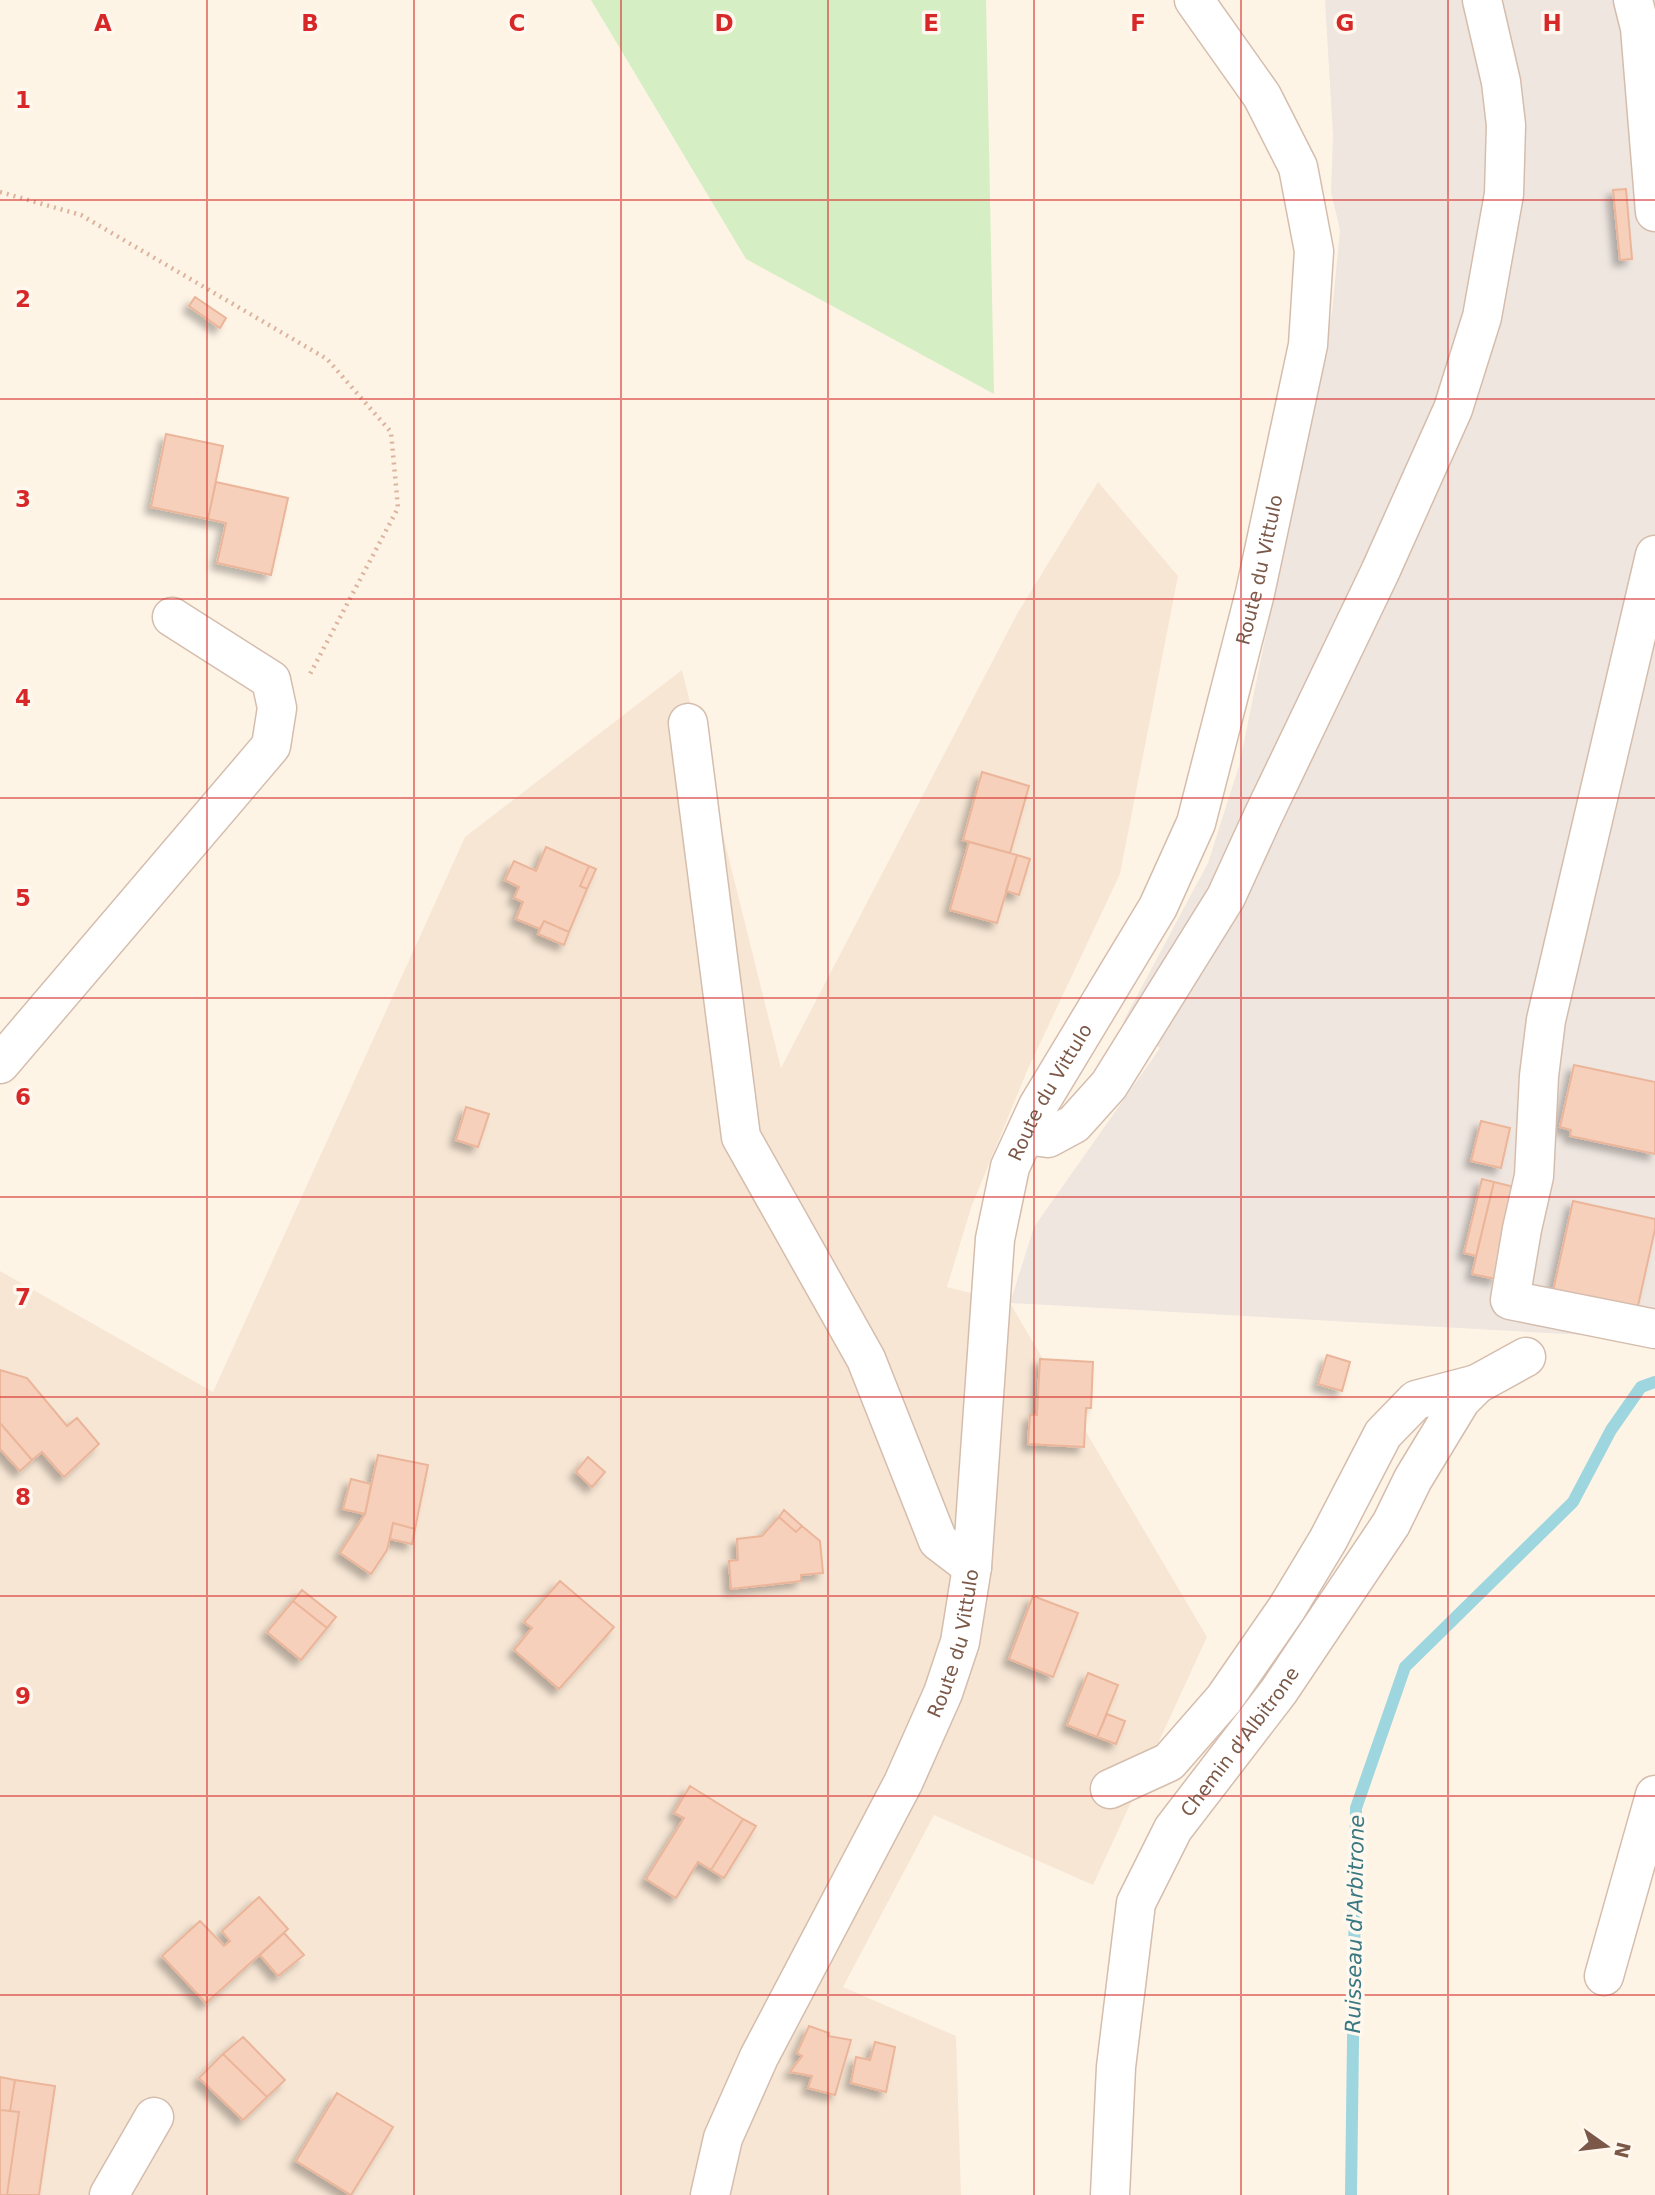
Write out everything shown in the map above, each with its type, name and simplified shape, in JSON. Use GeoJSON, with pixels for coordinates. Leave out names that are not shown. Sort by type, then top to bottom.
{"type":"FeatureCollection","features":[{"type":"Feature","properties":{"kind":"street","name":"Route du Vittulo"},"geometry":{"type":"LineString","coordinates":[[710,2195],[723,2138],[759,2057],[903,1783],[943,1693],[960,1642],[972,1567],[995,1239],[1010,1167],[1038,1106],[1158,907],[1196,823],[1255,593],[1308,345],[1314,251],[1298,167],[1262,96],[1194,0]]}},
{"type":"Feature","properties":{"kind":"street"},"geometry":{"type":"LineString","coordinates":[[1025,1135],[1048,1138],[1074,1124],[1109,1086],[1226,897],[1380,572],[1453,409],[1482,317],[1504,194],[1506,125],[1502,82],[1482,0]]}},
{"type":"Feature","properties":{"kind":"street"},"geometry":{"type":"LineString","coordinates":[[1633,0],[1640,28],[1655,212]]}},
{"type":"Feature","properties":{"kind":"street"},"geometry":{"type":"LineString","coordinates":[[1655,555],[1546,1020],[1539,1076],[1534,1176],[1510,1300],[1655,1329]]}},
{"type":"Feature","properties":{"kind":"street"},"geometry":{"type":"LineString","coordinates":[[0,1064],[271,746],[277,708],[271,680],[172,617]]}},
{"type":"Feature","properties":{"kind":"street"},"geometry":{"type":"LineString","coordinates":[[688,723],[741,1137],[866,1359],[938,1541],[972,1567]]}},
{"type":"Feature","properties":{"kind":"street","name":"Chemin d'Albitrone"},"geometry":{"type":"LineString","coordinates":[[1110,2195],[1116,2067],[1136,1903],[1173,1829],[1279,1691],[1391,1524],[1461,1400],[1477,1384],[1527,1357]]}},
{"type":"Feature","properties":{"kind":"street"},"geometry":{"type":"LineString","coordinates":[[1110,1789],[1169,1762],[1224,1699],[1287,1608],[1328,1539],[1383,1434],[1416,1400],[1477,1384]]}},
{"type":"Feature","properties":{"kind":"street"},"geometry":{"type":"LineString","coordinates":[[1604,1976],[1655,1795]]}},
{"type":"Feature","properties":{"kind":"street"},"geometry":{"type":"LineString","coordinates":[[108,2195],[154,2117]]}},
{"type":"Feature","properties":{"kind":"path"},"geometry":{"type":"LineString","coordinates":[[0,192],[81,215],[327,359],[391,432],[398,508],[309,675]]}},
{"type":"Feature","properties":{"kind":"shaded area"},"geometry":{"type":"Polygon","coordinates":[[[1325,0],[1655,0],[1655,1339],[1010,1303],[1034,1227],[1160,1048],[1123,1022],[1208,863],[1239,766],[1332,312],[1340,230],[1331,192],[1333,136],[1325,0]]]}},
{"type":"Feature","properties":{"kind":"shaded area"},"geometry":{"type":"Polygon","coordinates":[[[1098,482],[1178,576],[1120,874],[1027,1071],[971,1208],[947,1287],[1010,1303],[1207,1637],[1093,1885],[934,1815],[843,1987],[956,2036],[961,2195],[0,2195],[0,1271],[213,1392],[465,837],[682,670],[781,1068],[1017,614],[1098,482]]]}},
{"type":"Feature","properties":{"kind":"green space"},"geometry":{"type":"Polygon","coordinates":[[[591,0],[986,0],[994,394],[746,259],[591,0]]]}},
{"type":"Feature","properties":{"kind":"building"},"geometry":{"type":"Polygon","coordinates":[[[1626,189],[1632,259],[1620,260],[1613,190],[1626,189]]]}},
{"type":"Feature","properties":{"kind":"building"},"geometry":{"type":"Polygon","coordinates":[[[195,297],[226,318],[220,328],[189,306],[195,297]]]}},
{"type":"Feature","properties":{"kind":"building"},"geometry":{"type":"Polygon","coordinates":[[[166,434],[223,446],[208,519],[151,507],[166,434]]]}},
{"type":"Feature","properties":{"kind":"building"},"geometry":{"type":"Polygon","coordinates":[[[216,482],[288,498],[271,575],[217,563],[226,523],[208,519],[216,482]]]}},
{"type":"Feature","properties":{"kind":"building"},"geometry":{"type":"Polygon","coordinates":[[[982,772],[1029,786],[1010,853],[963,840],[982,772]]]}},
{"type":"Feature","properties":{"kind":"building"},"geometry":{"type":"Polygon","coordinates":[[[969,842],[1017,855],[997,923],[950,910],[969,842]]]}},
{"type":"Feature","properties":{"kind":"building"},"geometry":{"type":"Polygon","coordinates":[[[546,847],[589,866],[580,886],[587,889],[569,932],[544,921],[540,929],[516,919],[523,902],[514,898],[519,887],[505,880],[514,861],[536,871],[546,847]]]}},
{"type":"Feature","properties":{"kind":"building"},"geometry":{"type":"Polygon","coordinates":[[[1017,855],[1030,859],[1019,895],[1006,891],[1017,855]]]}},
{"type":"Feature","properties":{"kind":"building"},"geometry":{"type":"Polygon","coordinates":[[[589,866],[596,869],[587,889],[580,886],[589,866]]]}},
{"type":"Feature","properties":{"kind":"building"},"geometry":{"type":"Polygon","coordinates":[[[544,921],[569,932],[564,945],[538,934],[544,921]]]}},
{"type":"Feature","properties":{"kind":"building"},"geometry":{"type":"Polygon","coordinates":[[[1574,1065],[1655,1082],[1655,1154],[1570,1136],[1571,1130],[1560,1127],[1574,1065]]]}},
{"type":"Feature","properties":{"kind":"building"},"geometry":{"type":"Polygon","coordinates":[[[466,1107],[489,1114],[478,1147],[456,1140],[466,1107]]]}},
{"type":"Feature","properties":{"kind":"building"},"geometry":{"type":"Polygon","coordinates":[[[1481,1121],[1510,1128],[1501,1168],[1471,1161],[1481,1121]]]}},
{"type":"Feature","properties":{"kind":"building"},"geometry":{"type":"Polygon","coordinates":[[[1482,1179],[1494,1182],[1476,1256],[1464,1253],[1482,1179]]]}},
{"type":"Feature","properties":{"kind":"building"},"geometry":{"type":"Polygon","coordinates":[[[1494,1182],[1518,1188],[1496,1279],[1472,1274],[1494,1182]]]}},
{"type":"Feature","properties":{"kind":"building"},"geometry":{"type":"Polygon","coordinates":[[[1573,1201],[1655,1219],[1637,1310],[1553,1291],[1573,1201]]]}},
{"type":"Feature","properties":{"kind":"building"},"geometry":{"type":"Polygon","coordinates":[[[1327,1355],[1350,1362],[1342,1391],[1318,1384],[1327,1355]]]}},
{"type":"Feature","properties":{"kind":"building"},"geometry":{"type":"Polygon","coordinates":[[[1040,1359],[1093,1362],[1091,1408],[1086,1408],[1084,1447],[1028,1444],[1030,1415],[1037,1415],[1040,1359]]]}},
{"type":"Feature","properties":{"kind":"building"},"geometry":{"type":"Polygon","coordinates":[[[0,1370],[27,1378],[67,1426],[77,1418],[99,1444],[64,1477],[42,1452],[32,1460],[0,1423],[0,1370]]]}},
{"type":"Feature","properties":{"kind":"building"},"geometry":{"type":"Polygon","coordinates":[[[0,1423],[32,1460],[20,1471],[0,1449],[0,1423]]]}},
{"type":"Feature","properties":{"kind":"building"},"geometry":{"type":"Polygon","coordinates":[[[378,1455],[428,1465],[415,1529],[393,1523],[387,1550],[371,1574],[340,1553],[365,1514],[378,1455]]]}},
{"type":"Feature","properties":{"kind":"building"},"geometry":{"type":"Polygon","coordinates":[[[588,1457],[605,1472],[592,1487],[576,1472],[588,1457]]]}},
{"type":"Feature","properties":{"kind":"building"},"geometry":{"type":"Polygon","coordinates":[[[351,1479],[371,1484],[365,1514],[343,1509],[351,1479]]]}},
{"type":"Feature","properties":{"kind":"building"},"geometry":{"type":"Polygon","coordinates":[[[784,1510],[802,1526],[796,1532],[779,1517],[784,1510]]]}},
{"type":"Feature","properties":{"kind":"building"},"geometry":{"type":"Polygon","coordinates":[[[779,1517],[796,1532],[802,1526],[820,1541],[823,1573],[801,1575],[801,1581],[731,1589],[729,1561],[738,1560],[737,1539],[762,1536],[779,1517]]]}},
{"type":"Feature","properties":{"kind":"building"},"geometry":{"type":"Polygon","coordinates":[[[393,1523],[415,1529],[412,1544],[390,1539],[393,1523]]]}},
{"type":"Feature","properties":{"kind":"building"},"geometry":{"type":"Polygon","coordinates":[[[560,1581],[614,1627],[559,1689],[514,1650],[532,1628],[524,1622],[560,1581]]]}},
{"type":"Feature","properties":{"kind":"building"},"geometry":{"type":"Polygon","coordinates":[[[302,1590],[336,1617],[327,1628],[293,1601],[302,1590]]]}},
{"type":"Feature","properties":{"kind":"building"},"geometry":{"type":"Polygon","coordinates":[[[1033,1596],[1078,1613],[1053,1677],[1009,1659],[1033,1596]]]}},
{"type":"Feature","properties":{"kind":"building"},"geometry":{"type":"Polygon","coordinates":[[[293,1601],[327,1628],[301,1660],[267,1632],[293,1601]]]}},
{"type":"Feature","properties":{"kind":"building"},"geometry":{"type":"Polygon","coordinates":[[[1088,1673],[1118,1685],[1097,1737],[1067,1725],[1088,1673]]]}},
{"type":"Feature","properties":{"kind":"building"},"geometry":{"type":"Polygon","coordinates":[[[1107,1714],[1125,1721],[1116,1744],[1097,1737],[1107,1714]]]}},
{"type":"Feature","properties":{"kind":"building"},"geometry":{"type":"Polygon","coordinates":[[[690,1786],[743,1819],[711,1870],[698,1862],[676,1898],[646,1879],[684,1818],[674,1813],[690,1786]]]}},
{"type":"Feature","properties":{"kind":"building"},"geometry":{"type":"Polygon","coordinates":[[[743,1819],[756,1826],[724,1878],[711,1870],[743,1819]]]}},
{"type":"Feature","properties":{"kind":"building"},"geometry":{"type":"Polygon","coordinates":[[[259,1897],[288,1929],[206,2003],[162,1956],[200,1921],[224,1946],[230,1941],[222,1931],[259,1897]]]}},
{"type":"Feature","properties":{"kind":"building"},"geometry":{"type":"Polygon","coordinates":[[[284,1933],[304,1955],[278,1976],[260,1955],[284,1933]]]}},
{"type":"Feature","properties":{"kind":"building"},"geometry":{"type":"Polygon","coordinates":[[[809,2026],[829,2033],[828,2036],[851,2040],[835,2095],[808,2088],[812,2076],[790,2072],[802,2056],[797,2053],[809,2026]]]}},
{"type":"Feature","properties":{"kind":"building"},"geometry":{"type":"Polygon","coordinates":[[[243,2037],[285,2080],[267,2097],[223,2054],[243,2037]]]}},
{"type":"Feature","properties":{"kind":"building"},"geometry":{"type":"Polygon","coordinates":[[[875,2042],[895,2047],[886,2092],[851,2083],[856,2057],[870,2060],[875,2042]]]}},
{"type":"Feature","properties":{"kind":"building"},"geometry":{"type":"Polygon","coordinates":[[[223,2054],[267,2097],[243,2120],[199,2078],[223,2054]]]}},
{"type":"Feature","properties":{"kind":"building"},"geometry":{"type":"Polygon","coordinates":[[[0,2077],[15,2080],[10,2111],[0,2110],[0,2077]]]}},
{"type":"Feature","properties":{"kind":"building"},"geometry":{"type":"Polygon","coordinates":[[[15,2080],[55,2086],[39,2195],[7,2195],[19,2112],[10,2111],[15,2080]]]}},
{"type":"Feature","properties":{"kind":"building"},"geometry":{"type":"Polygon","coordinates":[[[337,2093],[393,2127],[351,2195],[296,2161],[337,2093]]]}},
{"type":"Feature","properties":{"kind":"building"},"geometry":{"type":"Polygon","coordinates":[[[0,2110],[19,2112],[7,2195],[0,2195],[0,2110]]]}},
{"type":"Feature","properties":{"kind":"waterway","name":"Ruisseau d'Arbitrone"},"geometry":{"type":"LineString","coordinates":[[1351,2195],[1356,1808],[1405,1667],[1573,1502],[1611,1430],[1641,1387],[1655,1382]]}}]}
